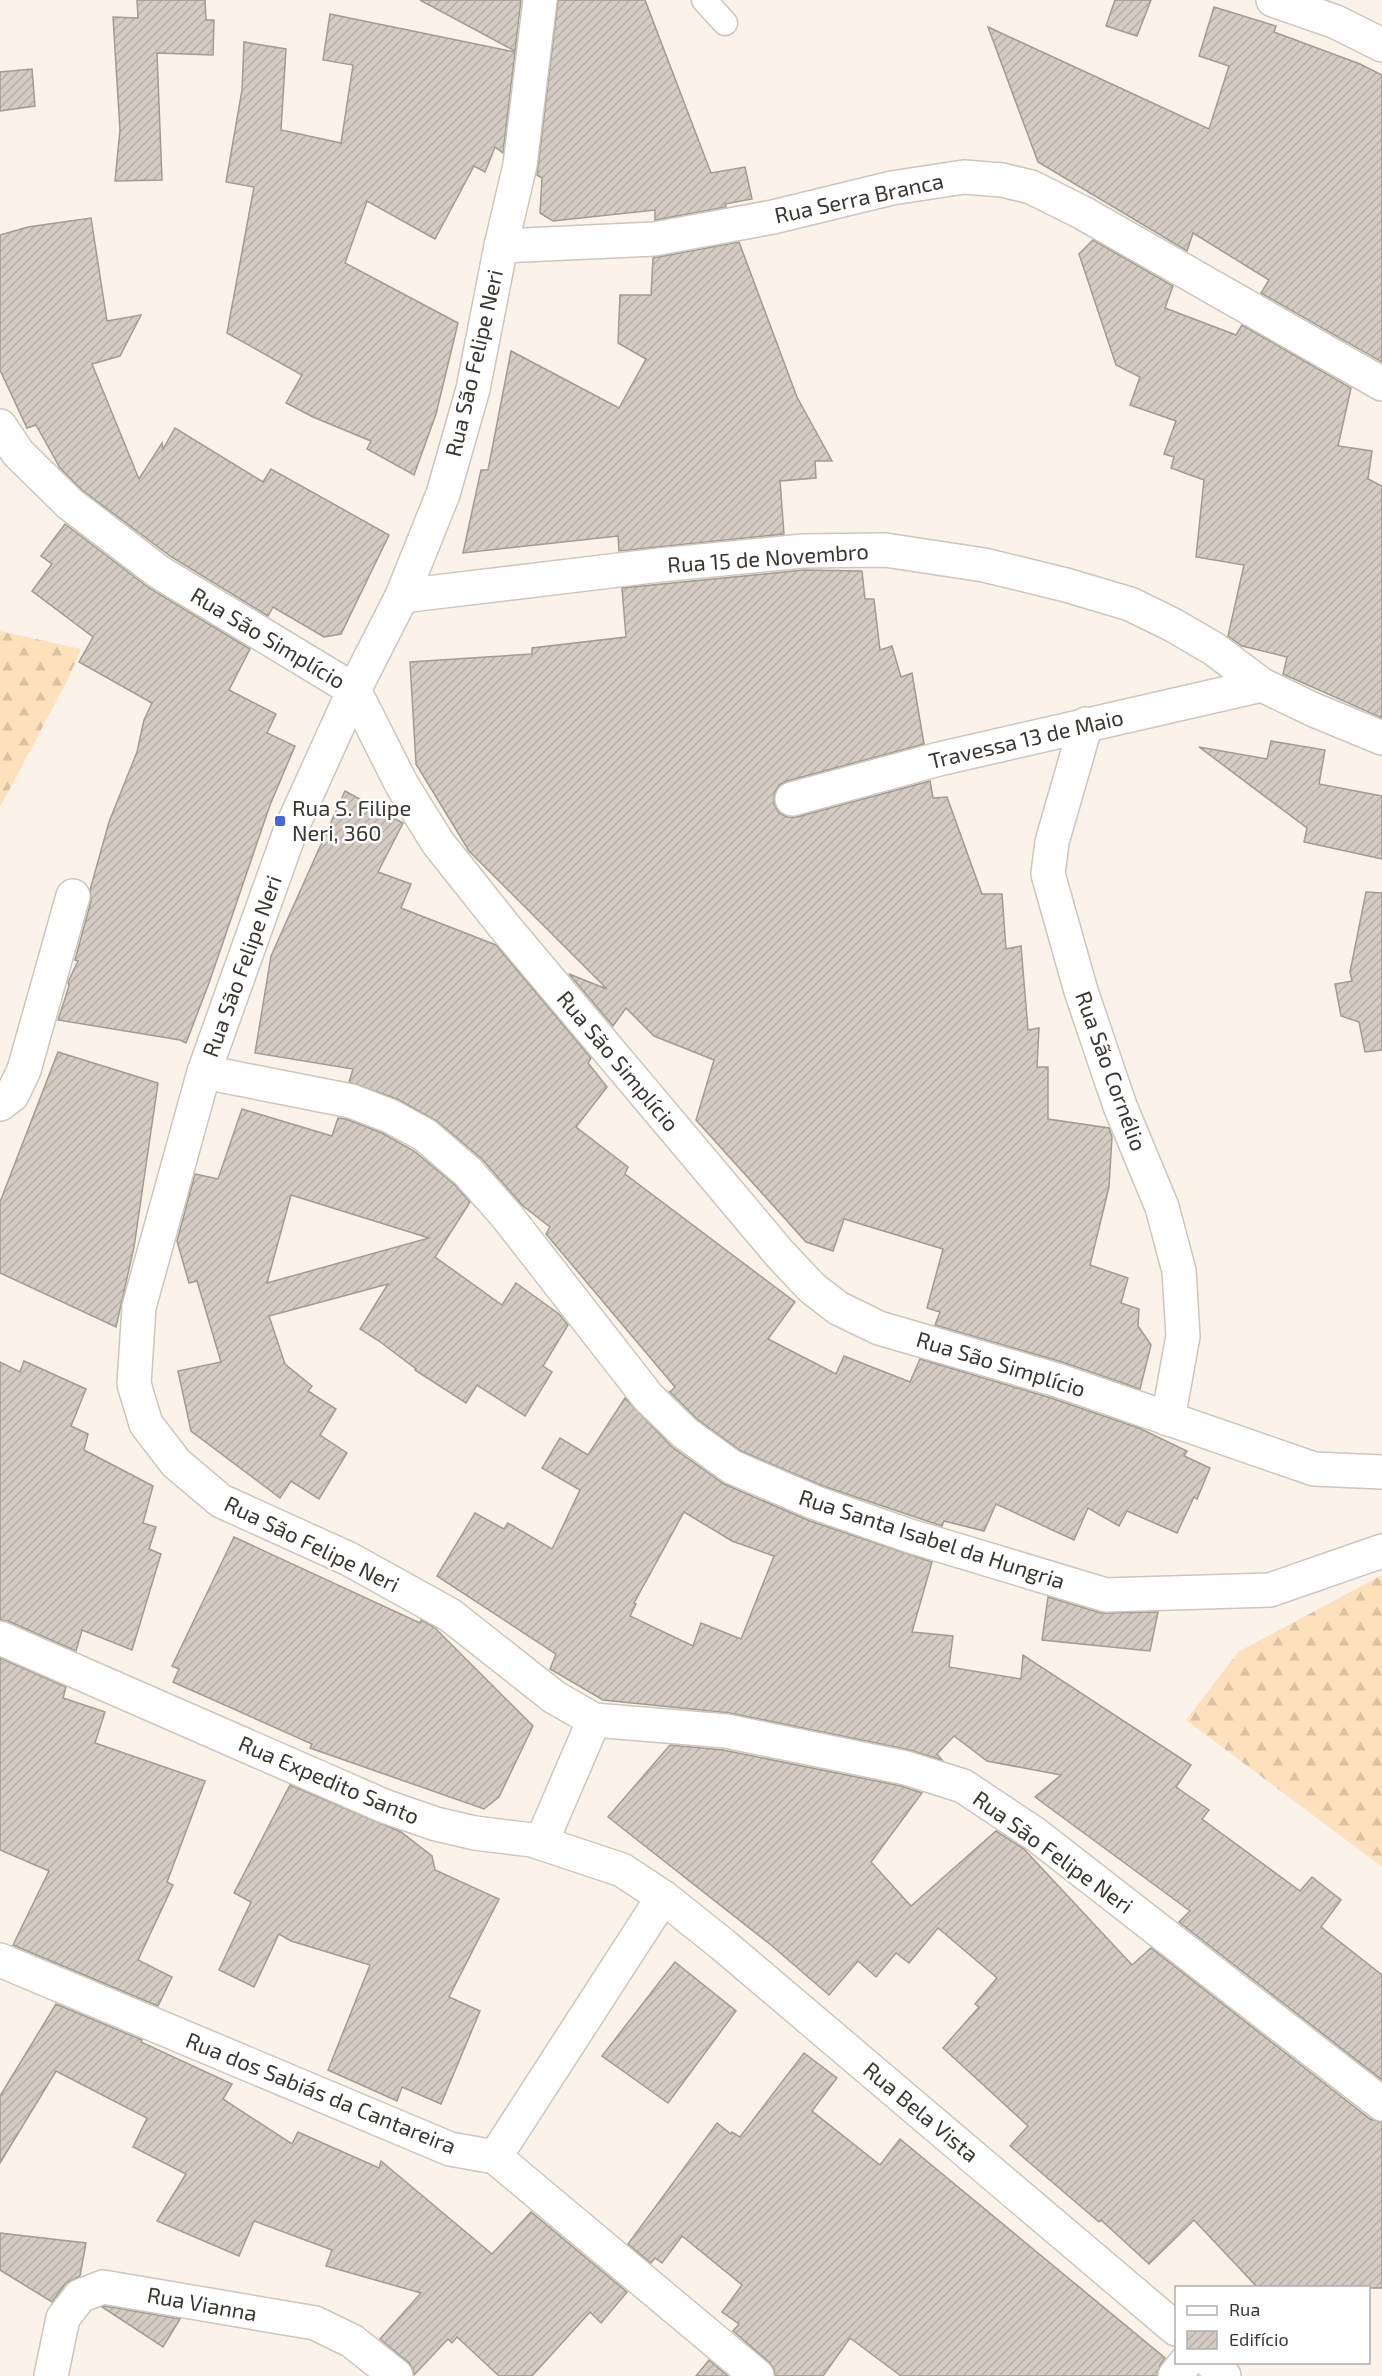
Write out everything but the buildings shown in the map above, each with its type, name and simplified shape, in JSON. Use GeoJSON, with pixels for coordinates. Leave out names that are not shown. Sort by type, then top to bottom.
{"type":"FeatureCollection","features":[{"type":"Feature","properties":{"kind":"street","name":"Rua São Felipe Neri"},"geometry":{"type":"LineString","coordinates":[[540,0],[520,165],[501,246],[473,389],[443,494],[402,596],[354,690],[291,829],[204,1072],[140,1308],[134,1384],[146,1424],[176,1463],[221,1501],[350,1559],[450,1615],[554,1697],[594,1720],[726,1731],[906,1768],[963,1786],[1035,1834],[1382,2104]]}},
{"type":"Feature","properties":{"kind":"street"},"geometry":{"type":"LineString","coordinates":[[1273,0],[1336,22],[1382,45]]}},
{"type":"Feature","properties":{"kind":"street","name":"Rua Serra Branca"},"geometry":{"type":"LineString","coordinates":[[501,246],[654,239],[773,217],[892,188],[964,177],[1002,180],[1031,187],[1083,213],[1382,384]]}},
{"type":"Feature","properties":{"kind":"street","name":"Rua São Simplício"},"geometry":{"type":"LineString","coordinates":[[0,426],[18,453],[70,504],[159,572],[354,690],[402,785],[438,843],[512,936],[780,1254],[812,1288],[838,1308],[879,1328],[1057,1380],[1314,1470],[1382,1472]]}},
{"type":"Feature","properties":{"kind":"street","name":"Rua 15 de Novembro"},"geometry":{"type":"LineString","coordinates":[[402,596],[660,565],[803,551],[885,550],[984,565],[1066,585],[1130,604],[1214,649],[1262,685],[1314,710],[1382,738]]}},
{"type":"Feature","properties":{"kind":"street","name":"Travessa 13 de Maio"},"geometry":{"type":"LineString","coordinates":[[792,799],[939,759],[1262,685]]}},
{"type":"Feature","properties":{"kind":"street","name":"Rua São Cornélio"},"geometry":{"type":"LineString","coordinates":[[1086,724],[1052,842],[1048,874],[1085,1001],[1120,1106],[1162,1207],[1179,1271],[1183,1336],[1168,1419]]}},
{"type":"Feature","properties":{"kind":"street"},"geometry":{"type":"LineString","coordinates":[[0,1104],[12,1095],[24,1070],[73,896]]}},
{"type":"Feature","properties":{"kind":"street","name":"Rua Santa Isabel da Hungria"},"geometry":{"type":"LineString","coordinates":[[204,1072],[351,1101],[390,1116],[425,1135],[468,1172],[507,1215],[648,1396],[685,1433],[732,1467],[816,1503],[910,1536],[1106,1595],[1270,1590],[1382,1551]]}},
{"type":"Feature","properties":{"kind":"street","name":"Rua Expedito Santo"},"geometry":{"type":"LineString","coordinates":[[0,1638],[384,1806],[436,1824],[475,1833],[532,1840],[622,1870],[663,1897]]}},
{"type":"Feature","properties":{"kind":"street"},"geometry":{"type":"LineString","coordinates":[[541,1843],[594,1720]]}},
{"type":"Feature","properties":{"kind":"street"},"geometry":{"type":"LineString","coordinates":[[495,2157],[663,1897]]}},
{"type":"Feature","properties":{"kind":"street","name":"Rua Bela Vista"},"geometry":{"type":"LineString","coordinates":[[663,1897],[1175,2328]]}},
{"type":"Feature","properties":{"kind":"street","name":"Rua dos Sabiás da Cantareira"},"geometry":{"type":"LineString","coordinates":[[0,1960],[450,2149],[495,2157],[757,2376]]}},
{"type":"Feature","properties":{"kind":"street","name":"Rua Vianna"},"geometry":{"type":"LineString","coordinates":[[51,2376],[63,2318],[80,2296],[103,2287],[315,2324],[352,2342],[396,2376]]}},
{"type":"Feature","properties":{"kind":"street"},"geometry":{"type":"LineString","coordinates":[[1175,2376],[1184,2364]]}},
{"type":"Feature","properties":{"kind":"street"},"geometry":{"type":"LineString","coordinates":[[1213,2364],[1224,2376]]}},
{"type":"Feature","properties":{"kind":"lane"},"geometry":{"type":"LineString","coordinates":[[704,0],[725,22]]}},
{"type":"Feature","properties":{"kind":"green space"},"geometry":{"type":"Polygon","coordinates":[[[0,631],[81,649],[67,681],[0,807],[0,631]]]}},
{"type":"Feature","properties":{"kind":"green space"},"geometry":{"type":"Polygon","coordinates":[[[1382,1575],[1382,1867],[1186,1720],[1238,1652],[1382,1575]]]}},
{"type":"Feature","properties":{"kind":"place","name":"Rua S. Filipe Neri, 360"},"geometry":{"type":"Point","coordinates":[280,821]}}]}
